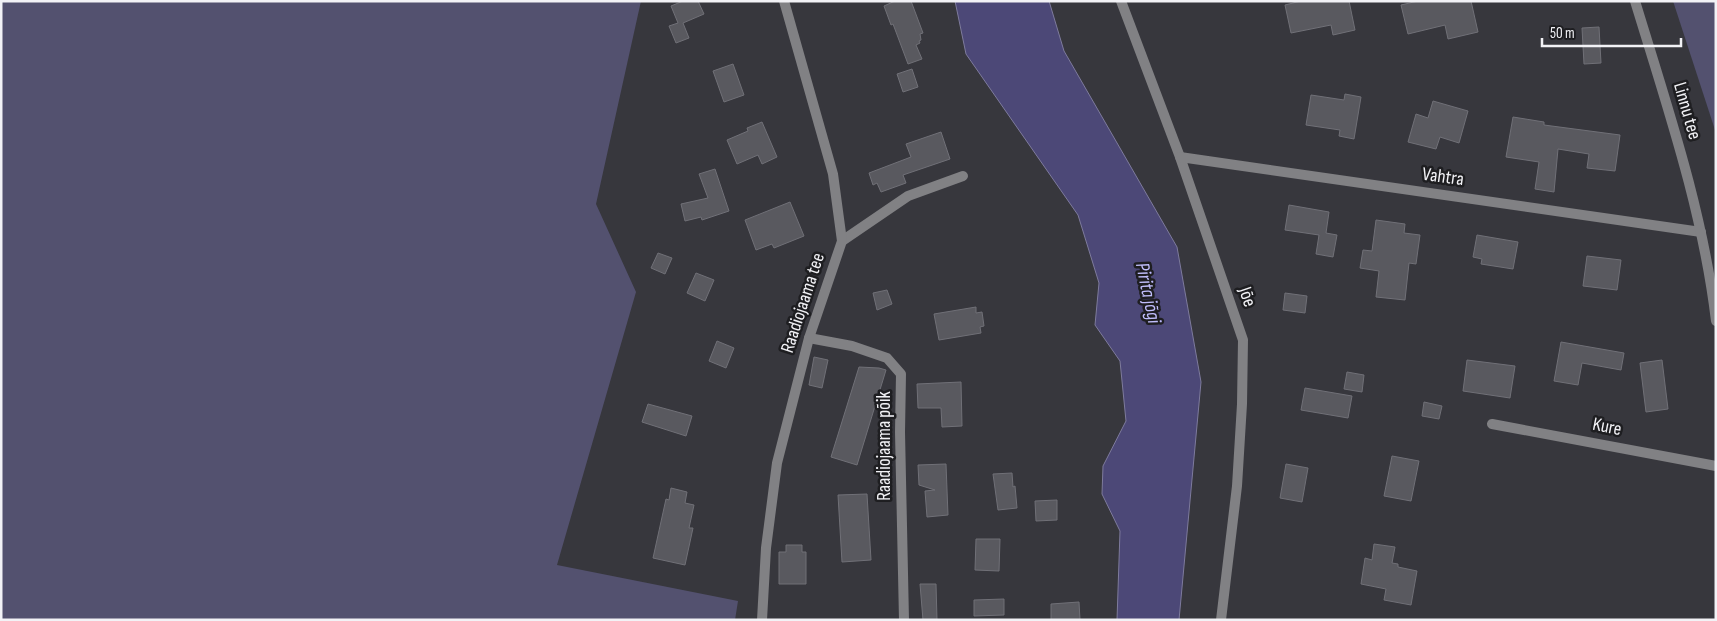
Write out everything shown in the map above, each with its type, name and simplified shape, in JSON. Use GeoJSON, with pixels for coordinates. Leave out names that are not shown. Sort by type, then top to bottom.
{"type":"FeatureCollection","features":[{"type":"Feature","properties":{"kind":"street","name":"Raadiojaama tee"},"geometry":{"type":"LineString","coordinates":[[762,620],[766,548],[776,462],[808,338],[842,241],[833,174],[784,1]]}},
{"type":"Feature","properties":{"kind":"street","name":"Jõe"},"geometry":{"type":"LineString","coordinates":[[1121,1],[1180,157],[1243,340],[1242,404],[1237,486],[1221,620]]}},
{"type":"Feature","properties":{"kind":"street","name":"Linnu tee"},"geometry":{"type":"LineString","coordinates":[[1635,1],[1697,213],[1716,321]]}},
{"type":"Feature","properties":{"kind":"street","name":"Vahtra"},"geometry":{"type":"LineString","coordinates":[[1180,157],[1701,232]]}},
{"type":"Feature","properties":{"kind":"street"},"geometry":{"type":"LineString","coordinates":[[842,241],[908,196],[963,176]]}},
{"type":"Feature","properties":{"kind":"street","name":"Raadiojaama põik"},"geometry":{"type":"LineString","coordinates":[[808,338],[852,346],[887,358],[901,374],[904,620]]}},
{"type":"Feature","properties":{"kind":"street","name":"Kure"},"geometry":{"type":"LineString","coordinates":[[1492,424],[1716,466]]}},
{"type":"Feature","properties":{"kind":"shaded area"},"geometry":{"type":"Polygon","coordinates":[[[1,1],[641,1],[596,204],[636,292],[557,565],[738,601],[735,620],[1,620],[1,1]]]}},
{"type":"Feature","properties":{"kind":"shaded area"},"geometry":{"type":"Polygon","coordinates":[[[1673,1],[1716,1],[1716,133],[1673,1]]]}},
{"type":"Feature","properties":{"kind":"water","name":"Pirita jõgi"},"geometry":{"type":"Polygon","coordinates":[[[955,1],[1049,1],[1064,51],[1177,247],[1201,382],[1179,620],[1117,620],[1120,531],[1102,494],[1103,466],[1126,421],[1120,361],[1095,325],[1099,283],[1078,215],[966,54],[955,1]]]}},
{"type":"Feature","properties":{"kind":"building"},"geometry":{"type":"Polygon","coordinates":[[[683,1],[698,1],[704,14],[683,23],[689,38],[676,43],[669,26],[678,23],[671,6],[683,1]]]}},
{"type":"Feature","properties":{"kind":"building"},"geometry":{"type":"Polygon","coordinates":[[[895,1],[911,1],[923,33],[920,34],[920,43],[916,45],[922,59],[908,64],[884,6],[895,1]]]}},
{"type":"Feature","properties":{"kind":"building"},"geometry":{"type":"Polygon","coordinates":[[[1301,1],[1349,1],[1355,30],[1333,35],[1331,25],[1291,33],[1285,5],[1301,1]]]}},
{"type":"Feature","properties":{"kind":"building"},"geometry":{"type":"Polygon","coordinates":[[[1418,1],[1471,1],[1478,32],[1448,39],[1445,25],[1408,34],[1401,5],[1418,1]]]}},
{"type":"Feature","properties":{"kind":"building"},"geometry":{"type":"Polygon","coordinates":[[[1599,27],[1601,63],[1584,64],[1582,28],[1599,27]]]}},
{"type":"Feature","properties":{"kind":"building"},"geometry":{"type":"Polygon","coordinates":[[[733,64],[744,95],[724,102],[713,71],[733,64]]]}},
{"type":"Feature","properties":{"kind":"building"},"geometry":{"type":"Polygon","coordinates":[[[912,69],[918,87],[903,92],[897,74],[912,69]]]}},
{"type":"Feature","properties":{"kind":"building"},"geometry":{"type":"Polygon","coordinates":[[[1345,94],[1361,97],[1354,139],[1339,136],[1340,130],[1306,125],[1311,95],[1344,100],[1345,94]]]}},
{"type":"Feature","properties":{"kind":"building"},"geometry":{"type":"Polygon","coordinates":[[[1433,101],[1468,111],[1459,143],[1440,137],[1436,149],[1408,142],[1416,114],[1428,118],[1433,101]]]}},
{"type":"Feature","properties":{"kind":"building"},"geometry":{"type":"Polygon","coordinates":[[[1513,117],[1544,122],[1544,125],[1620,135],[1615,171],[1587,168],[1589,154],[1558,149],[1554,192],[1535,189],[1539,162],[1506,157],[1513,117]]]}},
{"type":"Feature","properties":{"kind":"building"},"geometry":{"type":"Polygon","coordinates":[[[762,122],[777,157],[762,164],[758,155],[737,164],[727,140],[748,131],[747,128],[762,122]]]}},
{"type":"Feature","properties":{"kind":"building"},"geometry":{"type":"Polygon","coordinates":[[[941,132],[950,159],[903,175],[906,183],[881,192],[877,183],[873,185],[869,173],[911,157],[906,144],[941,132]]]}},
{"type":"Feature","properties":{"kind":"building"},"geometry":{"type":"Polygon","coordinates":[[[715,169],[729,211],[702,220],[701,217],[685,221],[681,204],[708,198],[699,174],[715,169]]]}},
{"type":"Feature","properties":{"kind":"building"},"geometry":{"type":"Polygon","coordinates":[[[790,202],[804,236],[774,248],[772,244],[756,250],[745,220],[790,202]]]}},
{"type":"Feature","properties":{"kind":"building"},"geometry":{"type":"Polygon","coordinates":[[[1289,205],[1329,212],[1326,233],[1337,235],[1333,257],[1316,254],[1319,235],[1285,230],[1289,205]]]}},
{"type":"Feature","properties":{"kind":"building"},"geometry":{"type":"Polygon","coordinates":[[[1376,220],[1405,224],[1404,233],[1420,235],[1416,264],[1409,263],[1405,300],[1376,297],[1379,271],[1360,268],[1363,250],[1372,251],[1376,220]]]}},
{"type":"Feature","properties":{"kind":"building"},"geometry":{"type":"Polygon","coordinates":[[[1477,235],[1518,242],[1513,269],[1481,264],[1482,259],[1473,257],[1477,235]]]}},
{"type":"Feature","properties":{"kind":"building"},"geometry":{"type":"Polygon","coordinates":[[[658,253],[672,258],[665,274],[651,268],[658,253]]]}},
{"type":"Feature","properties":{"kind":"building"},"geometry":{"type":"Polygon","coordinates":[[[1587,256],[1621,260],[1617,290],[1583,286],[1587,256]]]}},
{"type":"Feature","properties":{"kind":"building"},"geometry":{"type":"Polygon","coordinates":[[[696,273],[714,280],[705,301],[687,293],[696,273]]]}},
{"type":"Feature","properties":{"kind":"building"},"geometry":{"type":"Polygon","coordinates":[[[887,290],[892,304],[877,310],[873,293],[887,290]]]}},
{"type":"Feature","properties":{"kind":"building"},"geometry":{"type":"Polygon","coordinates":[[[1285,293],[1307,296],[1305,313],[1283,310],[1285,293]]]}},
{"type":"Feature","properties":{"kind":"building"},"geometry":{"type":"Polygon","coordinates":[[[976,307],[976,313],[982,312],[984,326],[980,327],[981,333],[939,340],[934,314],[976,307]]]}},
{"type":"Feature","properties":{"kind":"building"},"geometry":{"type":"Polygon","coordinates":[[[717,341],[734,348],[726,368],[709,361],[717,341]]]}},
{"type":"Feature","properties":{"kind":"building"},"geometry":{"type":"Polygon","coordinates":[[[1561,342],[1624,353],[1621,370],[1582,363],[1578,385],[1554,381],[1561,342]]]}},
{"type":"Feature","properties":{"kind":"building"},"geometry":{"type":"Polygon","coordinates":[[[814,357],[828,360],[822,388],[809,385],[814,357]]]}},
{"type":"Feature","properties":{"kind":"building"},"geometry":{"type":"Polygon","coordinates":[[[1467,360],[1515,366],[1510,398],[1463,391],[1467,360]]]}},
{"type":"Feature","properties":{"kind":"building"},"geometry":{"type":"Polygon","coordinates":[[[1662,360],[1668,409],[1646,412],[1640,363],[1662,360]]]}},
{"type":"Feature","properties":{"kind":"building"},"geometry":{"type":"Polygon","coordinates":[[[859,367],[886,370],[857,465],[831,457],[859,367]]]}},
{"type":"Feature","properties":{"kind":"building"},"geometry":{"type":"Polygon","coordinates":[[[1347,372],[1364,375],[1362,392],[1344,389],[1347,372]]]}},
{"type":"Feature","properties":{"kind":"building"},"geometry":{"type":"Polygon","coordinates":[[[961,382],[962,426],[942,427],[941,408],[918,408],[917,384],[961,382]]]}},
{"type":"Feature","properties":{"kind":"building"},"geometry":{"type":"Polygon","coordinates":[[[1305,388],[1352,396],[1348,418],[1301,410],[1305,388]]]}},
{"type":"Feature","properties":{"kind":"building"},"geometry":{"type":"Polygon","coordinates":[[[1424,402],[1442,406],[1439,419],[1422,416],[1424,402]]]}},
{"type":"Feature","properties":{"kind":"building"},"geometry":{"type":"Polygon","coordinates":[[[648,404],[692,416],[686,436],[642,422],[648,404]]]}},
{"type":"Feature","properties":{"kind":"building"},"geometry":{"type":"Polygon","coordinates":[[[1392,456],[1419,461],[1411,501],[1384,496],[1392,456]]]}},
{"type":"Feature","properties":{"kind":"building"},"geometry":{"type":"Polygon","coordinates":[[[946,464],[948,515],[927,517],[925,491],[935,490],[919,485],[918,465],[946,464]]]}},
{"type":"Feature","properties":{"kind":"building"},"geometry":{"type":"Polygon","coordinates":[[[1286,464],[1308,468],[1302,502],[1280,498],[1286,464]]]}},
{"type":"Feature","properties":{"kind":"building"},"geometry":{"type":"Polygon","coordinates":[[[1012,473],[1017,508],[998,510],[993,474],[1012,473]]]}},
{"type":"Feature","properties":{"kind":"building"},"geometry":{"type":"Polygon","coordinates":[[[671,488],[687,492],[685,503],[694,505],[689,528],[693,528],[685,565],[653,558],[666,499],[669,500],[671,488]]]}},
{"type":"Feature","properties":{"kind":"building"},"geometry":{"type":"Polygon","coordinates":[[[867,494],[871,560],[842,562],[838,495],[867,494]]]}},
{"type":"Feature","properties":{"kind":"building"},"geometry":{"type":"Polygon","coordinates":[[[1057,500],[1057,520],[1036,521],[1035,501],[1057,500]]]}},
{"type":"Feature","properties":{"kind":"building"},"geometry":{"type":"Polygon","coordinates":[[[976,539],[1000,539],[999,571],[975,570],[976,539]]]}},
{"type":"Feature","properties":{"kind":"building"},"geometry":{"type":"Polygon","coordinates":[[[1374,544],[1395,547],[1392,563],[1398,564],[1398,567],[1417,571],[1411,605],[1384,600],[1386,589],[1361,584],[1365,558],[1372,560],[1374,544]]]}},
{"type":"Feature","properties":{"kind":"building"},"geometry":{"type":"Polygon","coordinates":[[[786,545],[802,545],[802,552],[806,552],[806,584],[779,584],[779,552],[786,552],[786,545]]]}},
{"type":"Feature","properties":{"kind":"building"},"geometry":{"type":"Polygon","coordinates":[[[920,584],[936,584],[937,620],[923,620],[920,584]]]}},
{"type":"Feature","properties":{"kind":"building"},"geometry":{"type":"Polygon","coordinates":[[[1004,599],[1004,615],[974,616],[974,600],[1004,599]]]}},
{"type":"Feature","properties":{"kind":"building"},"geometry":{"type":"Polygon","coordinates":[[[1079,602],[1080,620],[1051,620],[1051,604],[1079,602]]]}}]}
